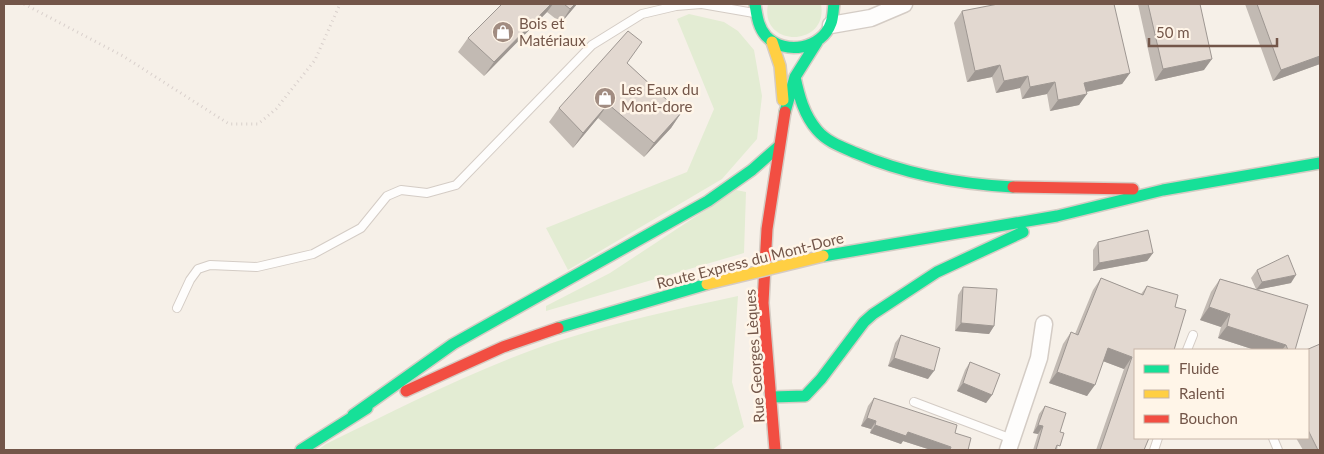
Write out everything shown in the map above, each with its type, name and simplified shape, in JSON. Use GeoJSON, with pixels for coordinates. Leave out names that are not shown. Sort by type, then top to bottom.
{"type":"FeatureCollection","features":[{"type":"Feature","properties":{"kind":"main road"},"geometry":{"type":"LineString","coordinates":[[831,25],[834,4]]}},
{"type":"Feature","properties":{"kind":"main road","name":"Rue Georges Lèques"},"geometry":{"type":"LineString","coordinates":[[755,8],[760,29],[772,42],[780,66],[785,111]]}},
{"type":"Feature","properties":{"kind":"main road","name":"Rue Georges Lèques"},"geometry":{"type":"LineString","coordinates":[[775,450],[772,397],[762,303],[767,229],[778,147],[785,111],[795,77],[817,42],[831,25]]}},
{"type":"Feature","properties":{"kind":"main road"},"geometry":{"type":"LineString","coordinates":[[772,42],[795,49],[807,47],[817,42]]}},
{"type":"Feature","properties":{"kind":"main road"},"geometry":{"type":"LineString","coordinates":[[795,77],[802,108],[825,138],[865,158],[916,176],[966,184],[1162,190]]}},
{"type":"Feature","properties":{"kind":"main road"},"geometry":{"type":"LineString","coordinates":[[353,415],[452,344],[708,202],[752,170],[778,147]]}},
{"type":"Feature","properties":{"kind":"main road","name":"Route Express du Mont-Dore"},"geometry":{"type":"LineString","coordinates":[[301,450],[353,415],[503,347],[597,315],[707,284],[823,256],[1058,216],[1162,190],[1320,163]]}},
{"type":"Feature","properties":{"kind":"main road"},"geometry":{"type":"LineString","coordinates":[[772,397],[805,396],[816,386],[866,320],[917,282],[965,257],[1058,216]]}},
{"type":"Feature","properties":{"kind":"street"},"geometry":{"type":"LineString","coordinates":[[831,25],[871,18],[904,4]]}},
{"type":"Feature","properties":{"kind":"street"},"geometry":{"type":"LineString","coordinates":[[1010,445],[1039,358],[1044,324]]}},
{"type":"Feature","properties":{"kind":"lane"},"geometry":{"type":"LineString","coordinates":[[177,308],[190,280],[198,269],[210,265],[257,267],[313,254],[361,228],[388,196],[401,190],[427,194],[456,185],[592,44],[642,14],[676,6],[701,4],[755,8]]}},
{"type":"Feature","properties":{"kind":"lane"},"geometry":{"type":"LineString","coordinates":[[1187,349],[1193,335]]}},
{"type":"Feature","properties":{"kind":"lane"},"geometry":{"type":"LineString","coordinates":[[914,402],[1010,445]]}},
{"type":"Feature","properties":{"kind":"path"},"geometry":{"type":"LineString","coordinates":[[24,4],[123,56],[187,95],[229,124],[258,124],[276,109],[315,60],[340,4]]}},
{"type":"Feature","properties":{"kind":"green space"},"geometry":{"type":"Polygon","coordinates":[[[768,4],[821,4],[821,18],[815,29],[805,35],[794,37],[783,35],[774,29],[768,18],[768,4]]]}},
{"type":"Feature","properties":{"kind":"green space"},"geometry":{"type":"Polygon","coordinates":[[[689,14],[724,22],[738,31],[754,50],[762,96],[757,139],[722,179],[568,270],[546,228],[687,172],[714,109],[677,19],[689,14]]]}},
{"type":"Feature","properties":{"kind":"green space"},"geometry":{"type":"Polygon","coordinates":[[[736,190],[746,192],[744,253],[546,311],[546,306],[610,273],[736,190]]]}},
{"type":"Feature","properties":{"kind":"green space"},"geometry":{"type":"Polygon","coordinates":[[[738,296],[732,382],[744,427],[712,450],[318,450],[326,444],[440,389],[498,363],[558,341],[625,322],[738,296]]]}},
{"type":"Feature","properties":{"kind":"building","name":"Bois et Matériaux"},"geometry":{"type":"Polygon","coordinates":[[[502,4],[551,4],[494,62],[468,38],[502,4]]]}},
{"type":"Feature","properties":{"kind":"building"},"geometry":{"type":"Polygon","coordinates":[[[564,4],[575,4],[570,9],[564,4]]]}},
{"type":"Feature","properties":{"kind":"building"},"geometry":{"type":"Polygon","coordinates":[[[998,4],[1114,4],[1130,73],[1084,83],[1087,94],[1058,100],[1055,82],[1030,87],[1028,76],[1004,81],[1000,65],[975,71],[962,11],[998,4]]]}},
{"type":"Feature","properties":{"kind":"building"},"geometry":{"type":"Polygon","coordinates":[[[1148,4],[1200,4],[1212,59],[1163,69],[1148,4]]]}},
{"type":"Feature","properties":{"kind":"building"},"geometry":{"type":"Polygon","coordinates":[[[1257,4],[1320,4],[1320,56],[1281,70],[1257,4]]]}},
{"type":"Feature","properties":{"kind":"building","name":"Les Eaux du Mont-dore"},"geometry":{"type":"Polygon","coordinates":[[[628,31],[642,42],[627,63],[681,113],[654,143],[608,104],[583,133],[559,108],[628,31]]]}},
{"type":"Feature","properties":{"kind":"building"},"geometry":{"type":"Polygon","coordinates":[[[1148,230],[1153,253],[1099,263],[1098,242],[1148,230]]]}},
{"type":"Feature","properties":{"kind":"building"},"geometry":{"type":"Polygon","coordinates":[[[1288,255],[1296,275],[1262,282],[1257,270],[1288,255]]]}},
{"type":"Feature","properties":{"kind":"building"},"geometry":{"type":"Polygon","coordinates":[[[1101,278],[1143,295],[1147,286],[1178,295],[1175,307],[1186,310],[1174,349],[1134,349],[1134,439],[1149,439],[1144,450],[1100,450],[1132,357],[1108,348],[1095,385],[1057,372],[1071,332],[1078,335],[1101,278]]]}},
{"type":"Feature","properties":{"kind":"building"},"geometry":{"type":"Polygon","coordinates":[[[1220,279],[1308,305],[1295,349],[1288,349],[1286,345],[1227,326],[1230,314],[1209,307],[1220,279]]]}},
{"type":"Feature","properties":{"kind":"building"},"geometry":{"type":"Polygon","coordinates":[[[963,287],[997,289],[994,326],[961,323],[963,287]]]}},
{"type":"Feature","properties":{"kind":"building"},"geometry":{"type":"Polygon","coordinates":[[[901,335],[940,348],[934,371],[894,358],[901,335]]]}},
{"type":"Feature","properties":{"kind":"building"},"geometry":{"type":"Polygon","coordinates":[[[1320,344],[1320,450],[1318,450],[1309,432],[1308,349],[1320,344]]]}},
{"type":"Feature","properties":{"kind":"building"},"geometry":{"type":"Polygon","coordinates":[[[970,362],[1000,374],[992,395],[963,383],[970,362]]]}},
{"type":"Feature","properties":{"kind":"building"},"geometry":{"type":"Polygon","coordinates":[[[874,398],[957,425],[955,433],[971,438],[968,450],[950,450],[951,447],[908,432],[906,436],[875,425],[876,421],[867,418],[874,398]]]}},
{"type":"Feature","properties":{"kind":"building"},"geometry":{"type":"Polygon","coordinates":[[[1045,406],[1066,413],[1060,432],[1064,433],[1060,446],[1057,445],[1055,450],[1036,450],[1043,426],[1038,425],[1045,406]]]}},
{"type":"Feature","properties":{"kind":"traffic: fast"},"geometry":{"type":"LineString","coordinates":[[755,4],[757,17],[763,33],[774,42],[793,48],[802,47],[820,39],[832,21],[834,4]]}},
{"type":"Feature","properties":{"kind":"traffic: fast"},"geometry":{"type":"LineString","coordinates":[[785,112],[795,77],[817,42]]}},
{"type":"Feature","properties":{"kind":"traffic: fast"},"geometry":{"type":"LineString","coordinates":[[795,77],[805,112],[812,124],[825,138],[835,144],[875,161],[914,173],[972,184],[1013,187]]}},
{"type":"Feature","properties":{"kind":"traffic: fast"},"geometry":{"type":"LineString","coordinates":[[353,415],[453,344],[708,201],[752,170],[778,147]]}},
{"type":"Feature","properties":{"kind":"traffic: fast"},"geometry":{"type":"LineString","coordinates":[[823,256],[1057,216],[1163,190],[1320,163]]}},
{"type":"Feature","properties":{"kind":"traffic: fast"},"geometry":{"type":"LineString","coordinates":[[772,397],[805,396],[821,379],[864,322],[873,314],[937,272],[1023,232]]}},
{"type":"Feature","properties":{"kind":"traffic: fast"},"geometry":{"type":"LineString","coordinates":[[558,328],[707,284]]}},
{"type":"Feature","properties":{"kind":"traffic: fast"},"geometry":{"type":"LineString","coordinates":[[301,450],[367,408]]}},
{"type":"Feature","properties":{"kind":"traffic: slow"},"geometry":{"type":"LineString","coordinates":[[772,42],[780,66],[783,100]]}},
{"type":"Feature","properties":{"kind":"traffic: slow"},"geometry":{"type":"LineString","coordinates":[[707,284],[823,256]]}},
{"type":"Feature","properties":{"kind":"traffic: jam"},"geometry":{"type":"LineString","coordinates":[[775,450],[763,303],[767,229],[785,112]]}},
{"type":"Feature","properties":{"kind":"traffic: jam"},"geometry":{"type":"LineString","coordinates":[[1013,187],[1133,189]]}},
{"type":"Feature","properties":{"kind":"traffic: jam"},"geometry":{"type":"LineString","coordinates":[[406,391],[503,347],[558,328]]}},
{"type":"Feature","properties":{"kind":"place","name":"Bois et Matériaux"},"geometry":{"type":"Point","coordinates":[503,32]}},
{"type":"Feature","properties":{"kind":"place","name":"Les Eaux du Mont-dore"},"geometry":{"type":"Point","coordinates":[605,98]}}]}
